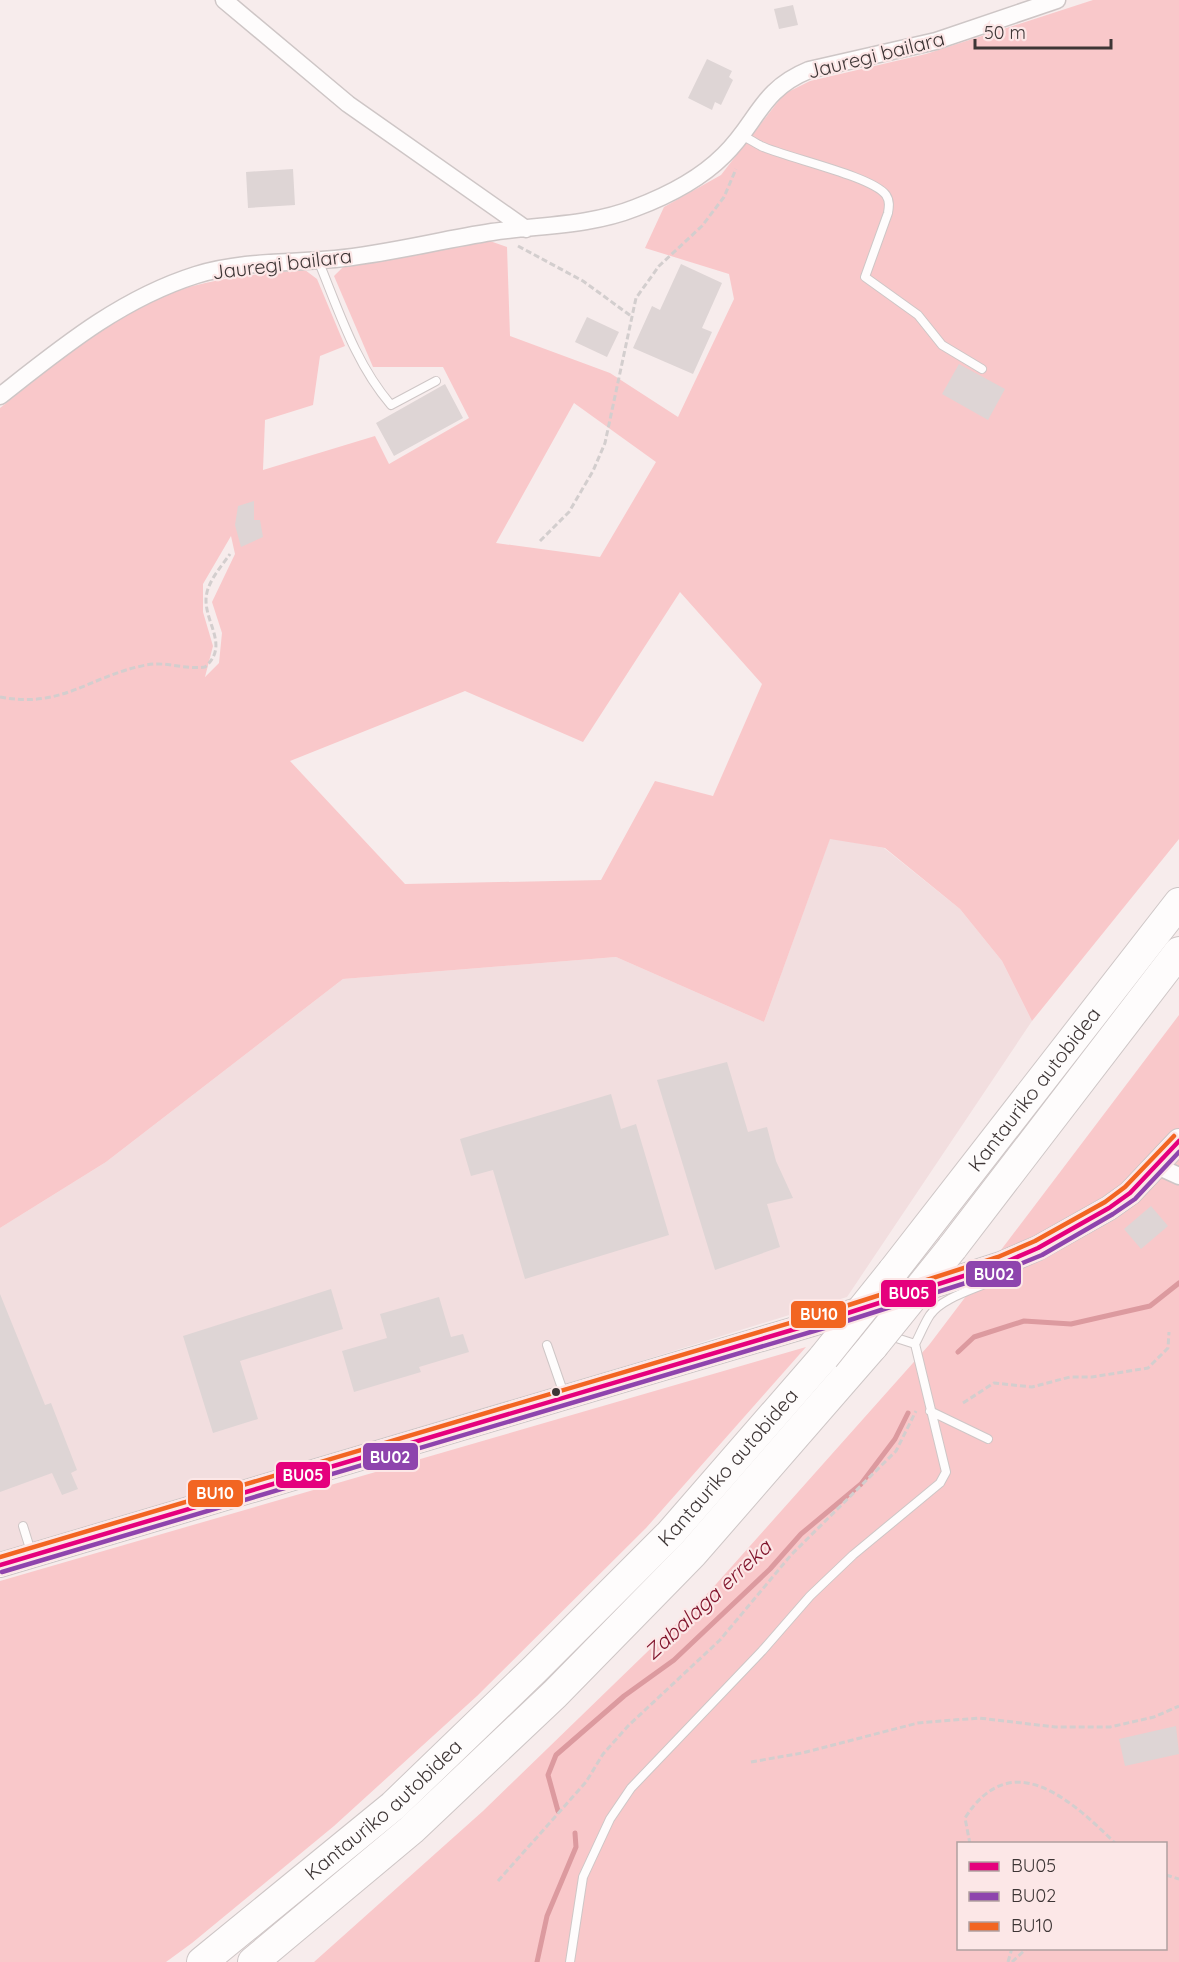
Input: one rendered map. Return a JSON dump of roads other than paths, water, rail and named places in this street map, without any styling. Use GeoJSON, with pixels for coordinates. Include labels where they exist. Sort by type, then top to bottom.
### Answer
{"type":"FeatureCollection","features":[{"type":"Feature","properties":{"kind":"highway","name":"Kantauriko autobidea"},"geometry":{"type":"LineString","coordinates":[[202,1962],[393,1806],[535,1670],[670,1534],[773,1419],[824,1357],[1179,903]]}},
{"type":"Feature","properties":{"kind":"highway","name":"Kantauriko autobidea"},"geometry":{"type":"LineString","coordinates":[[253,1962],[411,1830],[555,1694],[693,1553],[873,1346],[952,1248],[1179,952]]}},
{"type":"Feature","properties":{"kind":"main road"},"geometry":{"type":"LineString","coordinates":[[0,1565],[829,1319],[1001,1264],[1038,1248],[1109,1208],[1130,1193],[1179,1141]]}},
{"type":"Feature","properties":{"kind":"street"},"geometry":{"type":"LineString","coordinates":[[224,0],[348,104],[526,229]]}},
{"type":"Feature","properties":{"kind":"street","name":"Jauregi bailara"},"geometry":{"type":"LineString","coordinates":[[0,396],[83,331],[117,309],[195,275],[231,267],[318,260],[493,232],[599,218],[633,209],[679,189],[704,173],[725,154],[770,95],[792,77],[809,70],[936,40],[1057,0]]}},
{"type":"Feature","properties":{"kind":"street"},"geometry":{"type":"LineString","coordinates":[[1157,1166],[1179,1176]]}},
{"type":"Feature","properties":{"kind":"lane"},"geometry":{"type":"LineString","coordinates":[[741,135],[762,147],[878,188],[886,195],[890,203],[888,213],[865,277],[918,315],[942,345],[982,369]]}},
{"type":"Feature","properties":{"kind":"lane"},"geometry":{"type":"LineString","coordinates":[[318,260],[354,349],[371,382],[391,405],[436,381]]}},
{"type":"Feature","properties":{"kind":"lane"},"geometry":{"type":"LineString","coordinates":[[570,1962],[584,1877],[610,1819],[631,1788],[762,1652],[810,1596],[853,1555],[940,1483],[946,1472],[915,1344],[931,1314],[956,1297],[1010,1274],[1038,1248]]}},
{"type":"Feature","properties":{"kind":"lane"},"geometry":{"type":"LineString","coordinates":[[829,1319],[915,1344]]}},
{"type":"Feature","properties":{"kind":"lane"},"geometry":{"type":"LineString","coordinates":[[547,1345],[565,1397]]}},
{"type":"Feature","properties":{"kind":"lane"},"geometry":{"type":"LineString","coordinates":[[930,1411],[988,1439]]}},
{"type":"Feature","properties":{"kind":"lane"},"geometry":{"type":"LineString","coordinates":[[23,1526],[32,1555]]}},
{"type":"Feature","properties":{"kind":"waterway","name":"Zabalaga erreka"},"geometry":{"type":"LineString","coordinates":[[958,1352],[974,1337],[1024,1321],[1071,1324],[1150,1306],[1179,1283]]}},
{"type":"Feature","properties":{"kind":"waterway","name":"Zabalaga erreka"},"geometry":{"type":"LineString","coordinates":[[558,1811],[548,1775],[556,1755],[624,1696],[674,1660],[770,1569],[801,1534],[861,1484],[895,1439],[908,1413]]}},
{"type":"Feature","properties":{"kind":"waterway","name":"Zabalaga erreka"},"geometry":{"type":"LineString","coordinates":[[537,1962],[547,1916],[576,1847],[575,1833]]}}]}
